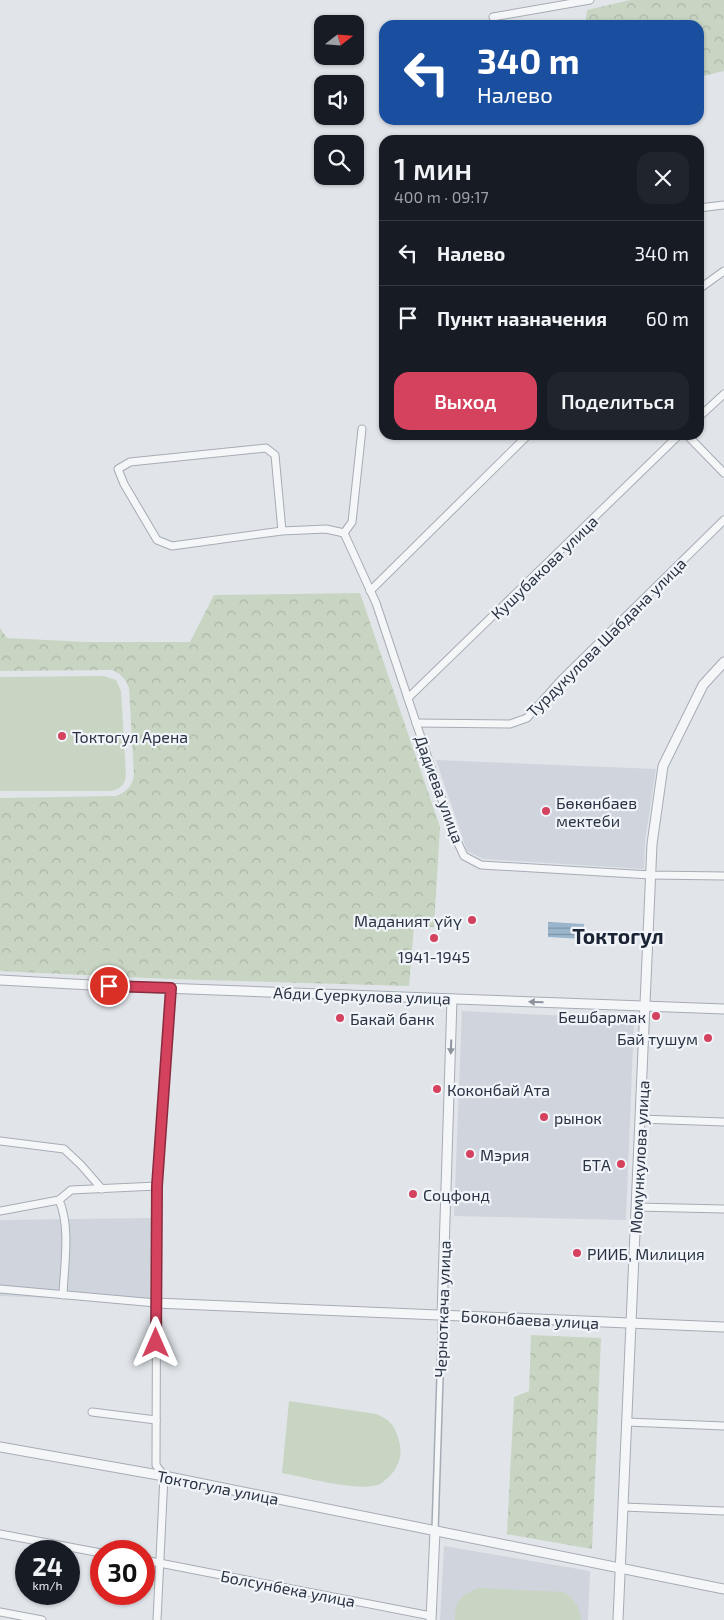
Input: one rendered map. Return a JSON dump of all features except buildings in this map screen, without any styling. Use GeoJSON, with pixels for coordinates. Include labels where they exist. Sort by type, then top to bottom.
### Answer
{"type":"FeatureCollection","features":[{"type":"Feature","properties":{"kind":"street"},"geometry":{"type":"LineString","coordinates":[[493,17],[590,0]]}},
{"type":"Feature","properties":{"kind":"street"},"geometry":{"type":"LineString","coordinates":[[704,207],[724,205]]}},
{"type":"Feature","properties":{"kind":"street"},"geometry":{"type":"LineString","coordinates":[[704,285],[724,271]]}},
{"type":"Feature","properties":{"kind":"street"},"geometry":{"type":"LineString","coordinates":[[704,412],[724,394]]}},
{"type":"Feature","properties":{"kind":"street"},"geometry":{"type":"LineString","coordinates":[[282,531],[275,455],[266,448],[130,462],[118,469],[124,484],[157,540],[172,546],[282,531],[326,529],[344,533],[352,522],[362,429]]}},
{"type":"Feature","properties":{"kind":"street"},"geometry":{"type":"LineString","coordinates":[[370,591],[523,440]]}},
{"type":"Feature","properties":{"kind":"street","name":"Кушубакова улица"},"geometry":{"type":"LineString","coordinates":[[408,698],[674,440]]}},
{"type":"Feature","properties":{"kind":"street"},"geometry":{"type":"LineString","coordinates":[[692,440],[724,473]]}},
{"type":"Feature","properties":{"kind":"street","name":"Турдукулова Шабдана улица"},"geometry":{"type":"LineString","coordinates":[[416,723],[510,724],[527,718],[561,680],[724,520]]}},
{"type":"Feature","properties":{"kind":"street","name":"Дадиева улица"},"geometry":{"type":"LineString","coordinates":[[344,533],[370,591],[452,830],[464,856],[481,865],[651,875],[724,876]]}},
{"type":"Feature","properties":{"kind":"street","name":"Момункулова улица"},"geometry":{"type":"LineString","coordinates":[[618,1620],[652,844],[663,766],[703,685],[724,662]]}},
{"type":"Feature","properties":{"kind":"street","name":"Абди Суеркулова улица"},"geometry":{"type":"LineString","coordinates":[[0,980],[724,1009]]}},
{"type":"Feature","properties":{"kind":"street"},"geometry":{"type":"LineString","coordinates":[[157,1620],[164,1476],[156,1465],[157,1186],[171,988]]}},
{"type":"Feature","properties":{"kind":"street","name":"Черноткача улица"},"geometry":{"type":"LineString","coordinates":[[431,1618],[452,998]]}},
{"type":"Feature","properties":{"kind":"street"},"geometry":{"type":"LineString","coordinates":[[640,1119],[724,1122]]}},
{"type":"Feature","properties":{"kind":"street"},"geometry":{"type":"LineString","coordinates":[[0,1141],[64,1149],[102,1189]]}},
{"type":"Feature","properties":{"kind":"street"},"geometry":{"type":"LineString","coordinates":[[0,1211],[59,1200],[71,1190],[157,1186]]}},
{"type":"Feature","properties":{"kind":"street"},"geometry":{"type":"LineString","coordinates":[[59,1200],[63,1209],[66,1233],[63,1295]]}},
{"type":"Feature","properties":{"kind":"street"},"geometry":{"type":"LineString","coordinates":[[636,1207],[724,1209]]}},
{"type":"Feature","properties":{"kind":"street"},"geometry":{"type":"LineString","coordinates":[[0,1289],[156,1302]]}},
{"type":"Feature","properties":{"kind":"street","name":"Боконбаева улица"},"geometry":{"type":"LineString","coordinates":[[156,1302],[724,1327]]}},
{"type":"Feature","properties":{"kind":"street"},"geometry":{"type":"LineString","coordinates":[[92,1412],[156,1420]]}},
{"type":"Feature","properties":{"kind":"street"},"geometry":{"type":"LineString","coordinates":[[627,1422],[724,1426]]}},
{"type":"Feature","properties":{"kind":"street","name":"Токтогула улица"},"geometry":{"type":"LineString","coordinates":[[0,1447],[164,1476],[724,1589]]}},
{"type":"Feature","properties":{"kind":"street"},"geometry":{"type":"LineString","coordinates":[[623,1506],[724,1511]]}},
{"type":"Feature","properties":{"kind":"street"},"geometry":{"type":"LineString","coordinates":[[0,1534],[90,1551]]}},
{"type":"Feature","properties":{"kind":"street","name":"Болсунбека улица"},"geometry":{"type":"LineString","coordinates":[[155,1563],[431,1618]]}},
{"type":"Feature","properties":{"kind":"street"},"geometry":{"type":"LineString","coordinates":[[0,1612],[42,1620]]}},
{"type":"Feature","properties":{"kind":"shaded area"},"geometry":{"type":"Polygon","coordinates":[[[436,760],[656,769],[645,841],[644,869],[483,859],[467,851],[436,760]]]}},
{"type":"Feature","properties":{"kind":"shaded area","name":"рынок"},"geometry":{"type":"Polygon","coordinates":[[[462,1011],[634,1019],[626,1220],[454,1216],[462,1011]]]}},
{"type":"Feature","properties":{"kind":"shaded area"},"geometry":{"type":"Polygon","coordinates":[[[151,1218],[150,1302],[0,1296],[0,1220],[151,1218]]]}},
{"type":"Feature","properties":{"kind":"shaded area"},"geometry":{"type":"Polygon","coordinates":[[[444,1546],[590,1571],[588,1620],[440,1620],[444,1546]]]}},
{"type":"Feature","properties":{"kind":"green space"},"geometry":{"type":"Polygon","coordinates":[[[630,0],[724,0],[724,71],[704,76],[704,20],[586,20],[587,10],[630,0]]]}},
{"type":"Feature","properties":{"kind":"green space"},"geometry":{"type":"Polygon","coordinates":[[[360,593],[440,827],[434,927],[414,926],[409,986],[168,979],[0,971],[0,798],[116,796],[128,788],[134,774],[129,688],[122,677],[112,670],[0,671],[0,628],[7,638],[87,642],[190,642],[214,595],[360,593]]]}},
{"type":"Feature","properties":{"kind":"green space","name":"Токтогул Арена"},"geometry":{"type":"Polygon","coordinates":[[[104,676],[116,680],[121,691],[126,775],[125,781],[121,786],[111,791],[0,791],[0,677],[104,676]]]}},
{"type":"Feature","properties":{"kind":"green space"},"geometry":{"type":"Polygon","coordinates":[[[88,950],[119,951],[118,968],[88,968],[88,950]]]}},
{"type":"Feature","properties":{"kind":"green space"},"geometry":{"type":"Polygon","coordinates":[[[531,1335],[601,1338],[592,1549],[507,1534],[514,1397],[529,1391],[531,1335]]]}},
{"type":"Feature","properties":{"kind":"green space"},"geometry":{"type":"Polygon","coordinates":[[[289,1401],[376,1414],[386,1419],[393,1426],[400,1445],[400,1459],[394,1471],[380,1484],[360,1487],[282,1473],[289,1401]]]}},
{"type":"Feature","properties":{"kind":"green space"},"geometry":{"type":"Polygon","coordinates":[[[478,1588],[564,1592],[576,1604],[581,1620],[455,1620],[456,1608],[460,1600],[463,1596],[478,1588]]]}},
{"type":"Feature","properties":{"kind":"water"},"geometry":{"type":"Polygon","coordinates":[[[548,922],[584,924],[583,939],[548,937],[548,922]]]}},
{"type":"Feature","properties":{"kind":"place","name":"Токтогул Арена"},"geometry":{"type":"Point","coordinates":[62,736]}},
{"type":"Feature","properties":{"kind":"place","name":"Бөкөнбаев мектеби"},"geometry":{"type":"Point","coordinates":[546,811]}},
{"type":"Feature","properties":{"kind":"place","name":"Маданият үйү"},"geometry":{"type":"Point","coordinates":[472,920]}},
{"type":"Feature","properties":{"kind":"place","name":"1941-1945"},"geometry":{"type":"Point","coordinates":[434,938]}},
{"type":"Feature","properties":{"kind":"place","name":"Бешбармак"},"geometry":{"type":"Point","coordinates":[656,1016]}},
{"type":"Feature","properties":{"kind":"place","name":"Бакай банк"},"geometry":{"type":"Point","coordinates":[340,1018]}},
{"type":"Feature","properties":{"kind":"place","name":"Бай тушум"},"geometry":{"type":"Point","coordinates":[708,1038]}},
{"type":"Feature","properties":{"kind":"place","name":"Коконбай Ата"},"geometry":{"type":"Point","coordinates":[437,1089]}},
{"type":"Feature","properties":{"kind":"place","name":"рынок"},"geometry":{"type":"Point","coordinates":[544,1117]}},
{"type":"Feature","properties":{"kind":"place","name":"Мэрия"},"geometry":{"type":"Point","coordinates":[470,1154]}},
{"type":"Feature","properties":{"kind":"place","name":"БТА"},"geometry":{"type":"Point","coordinates":[621,1164]}},
{"type":"Feature","properties":{"kind":"place","name":"Соцфонд"},"geometry":{"type":"Point","coordinates":[413,1194]}},
{"type":"Feature","properties":{"kind":"place","name":"РИИБ, Милиция"},"geometry":{"type":"Point","coordinates":[577,1253]}},
{"type":"Feature","properties":{"kind":"district","name":"Токтогул"},"geometry":{"type":"Point","coordinates":[618,935]}},
{"type":"Feature","properties":{"kind":"route"},"geometry":{"type":"LineString","coordinates":[[109,986],[171,988],[157,1186],[156,1343]]}}]}
